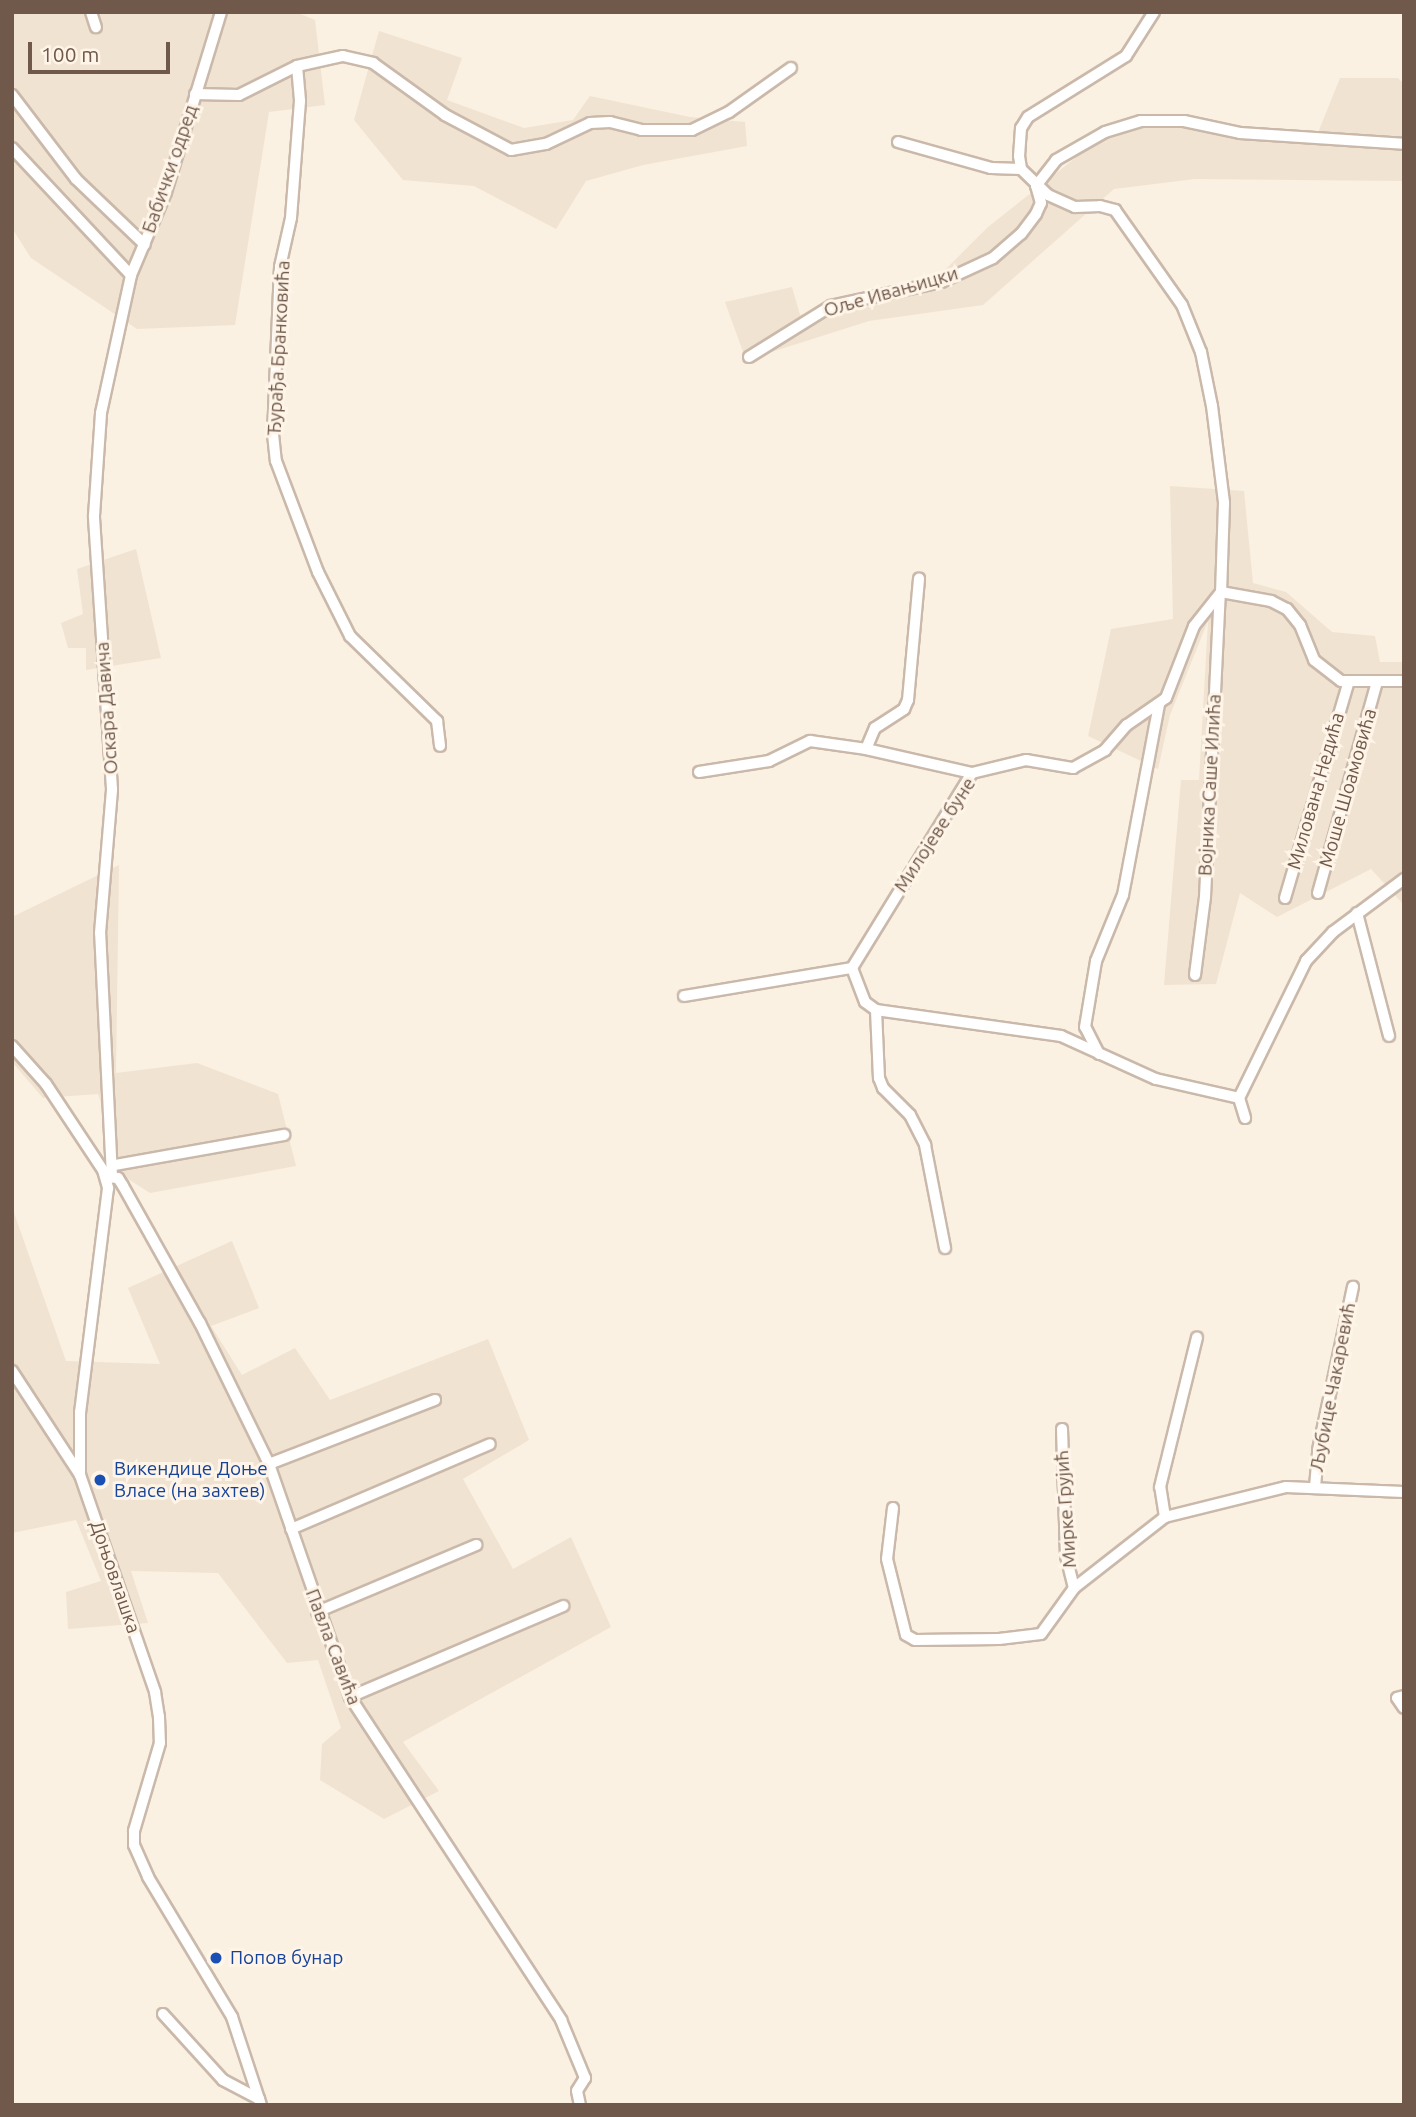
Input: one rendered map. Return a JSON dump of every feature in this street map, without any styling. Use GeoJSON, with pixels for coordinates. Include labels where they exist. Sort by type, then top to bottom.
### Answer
{"type":"FeatureCollection","features":[{"type":"Feature","properties":{"kind":"street"},"geometry":{"type":"LineString","coordinates":[[91,12],[96,27]]}},
{"type":"Feature","properties":{"kind":"street","name":"Бабички одред"},"geometry":{"type":"LineString","coordinates":[[145,245],[221,12]]}},
{"type":"Feature","properties":{"kind":"street"},"geometry":{"type":"LineString","coordinates":[[898,142],[991,168],[1021,170],[1019,140],[1028,117],[1126,56],[1154,12]]}},
{"type":"Feature","properties":{"kind":"street"},"geometry":{"type":"LineString","coordinates":[[195,94],[239,95],[297,66],[343,56],[373,63],[445,115],[511,150],[546,144],[590,123],[641,130],[692,130],[729,112],[791,68]]}},
{"type":"Feature","properties":{"kind":"street","name":"Ђурађа Бранковића"},"geometry":{"type":"LineString","coordinates":[[297,66],[300,101],[291,218],[279,280],[273,434],[276,461],[318,572],[350,636],[437,720],[440,747]]}},
{"type":"Feature","properties":{"kind":"street"},"geometry":{"type":"LineString","coordinates":[[12,95],[75,179],[145,245]]}},
{"type":"Feature","properties":{"kind":"street"},"geometry":{"type":"LineString","coordinates":[[1036,186],[1056,160],[1105,132],[1141,121],[1184,121],[1240,133],[1404,144]]}},
{"type":"Feature","properties":{"kind":"street"},"geometry":{"type":"LineString","coordinates":[[12,148],[131,275]]}},
{"type":"Feature","properties":{"kind":"street","name":"Војника Саше Илића"},"geometry":{"type":"LineString","coordinates":[[1021,170],[1036,186],[1067,205],[1115,210],[1182,305],[1200,352],[1212,406],[1224,503],[1205,897],[1195,975]]}},
{"type":"Feature","properties":{"kind":"street","name":"Оље Ивањицки"},"geometry":{"type":"LineString","coordinates":[[749,357],[831,306],[941,282],[993,258],[1036,214],[1041,203],[1036,186]]}},
{"type":"Feature","properties":{"kind":"street","name":"Оскара Давича"},"geometry":{"type":"LineString","coordinates":[[111,1173],[100,933],[112,789],[94,516],[101,413],[131,275],[145,245]]}},
{"type":"Feature","properties":{"kind":"street"},"geometry":{"type":"LineString","coordinates":[[866,749],[875,728],[904,709],[908,700],[919,578]]}},
{"type":"Feature","properties":{"kind":"street"},"geometry":{"type":"LineString","coordinates":[[1099,1055],[1085,1027],[1094,974],[1123,895],[1159,705],[1194,626],[1218,595],[1271,601],[1287,609],[1300,625],[1314,660],[1348,684],[1404,681]]}},
{"type":"Feature","properties":{"kind":"street","name":"Моше Шоамовића"},"geometry":{"type":"LineString","coordinates":[[1318,893],[1377,682]]}},
{"type":"Feature","properties":{"kind":"street","name":"Милована Недића"},"geometry":{"type":"LineString","coordinates":[[1285,898],[1348,684]]}},
{"type":"Feature","properties":{"kind":"street","name":"Милојеве буне"},"geometry":{"type":"LineString","coordinates":[[852,968],[972,774],[1026,760],[1073,768],[1105,750],[1127,725],[1159,705]]}},
{"type":"Feature","properties":{"kind":"street"},"geometry":{"type":"LineString","coordinates":[[699,772],[769,761],[810,741],[866,749],[972,774]]}},
{"type":"Feature","properties":{"kind":"street"},"geometry":{"type":"LineString","coordinates":[[1245,1118],[1239,1098],[1306,961],[1357,913],[1404,879]]}},
{"type":"Feature","properties":{"kind":"street"},"geometry":{"type":"LineString","coordinates":[[1357,913],[1389,1036]]}},
{"type":"Feature","properties":{"kind":"street"},"geometry":{"type":"LineString","coordinates":[[684,996],[852,968],[865,1002],[876,1010],[1061,1036],[1156,1079],[1239,1098]]}},
{"type":"Feature","properties":{"kind":"street"},"geometry":{"type":"LineString","coordinates":[[876,1010],[880,1078],[883,1088],[910,1115],[925,1145],[945,1248]]}},
{"type":"Feature","properties":{"kind":"street"},"geometry":{"type":"LineString","coordinates":[[12,1046],[46,1084],[111,1173],[284,1135]]}},
{"type":"Feature","properties":{"kind":"street","name":"Павла Савића"},"geometry":{"type":"LineString","coordinates":[[111,1173],[123,1186],[200,1324],[269,1464],[317,1612],[350,1697],[561,2020],[585,2078],[577,2091],[580,2105]]}},
{"type":"Feature","properties":{"kind":"street","name":"Доњовлашка"},"geometry":{"type":"LineString","coordinates":[[111,1173],[80,1412],[80,1475],[155,1692],[160,1743],[134,1831],[137,1857],[232,2017],[260,2102]]}},
{"type":"Feature","properties":{"kind":"street","name":"Љубице Чакаревић"},"geometry":{"type":"LineString","coordinates":[[1315,1487],[1318,1450],[1353,1287]]}},
{"type":"Feature","properties":{"kind":"street"},"geometry":{"type":"LineString","coordinates":[[1165,1517],[1160,1487],[1196,1337]]}},
{"type":"Feature","properties":{"kind":"street"},"geometry":{"type":"LineString","coordinates":[[12,1371],[80,1475]]}},
{"type":"Feature","properties":{"kind":"street"},"geometry":{"type":"LineString","coordinates":[[269,1464],[435,1400]]}},
{"type":"Feature","properties":{"kind":"street","name":"Мирке Грујић"},"geometry":{"type":"LineString","coordinates":[[1062,1429],[1066,1556],[1074,1588]]}},
{"type":"Feature","properties":{"kind":"street"},"geometry":{"type":"LineString","coordinates":[[291,1529],[490,1444]]}},
{"type":"Feature","properties":{"kind":"street"},"geometry":{"type":"LineString","coordinates":[[893,1508],[887,1559],[902,1626],[915,1640],[999,1639],[1041,1634],[1074,1588],[1165,1517],[1286,1487],[1404,1492]]}},
{"type":"Feature","properties":{"kind":"street"},"geometry":{"type":"LineString","coordinates":[[317,1612],[477,1545]]}},
{"type":"Feature","properties":{"kind":"street"},"geometry":{"type":"LineString","coordinates":[[350,1697],[563,1606]]}},
{"type":"Feature","properties":{"kind":"street"},"geometry":{"type":"LineString","coordinates":[[1404,1696],[1397,1699],[1404,1708]]}},
{"type":"Feature","properties":{"kind":"street"},"geometry":{"type":"LineString","coordinates":[[163,2014],[223,2080],[260,2102]]}},
{"type":"Feature","properties":{"kind":"shaded area"},"geometry":{"type":"Polygon","coordinates":[[[12,12],[296,12],[315,20],[325,105],[269,112],[235,325],[137,329],[31,258],[12,228],[12,12]]]}},
{"type":"Feature","properties":{"kind":"shaded area"},"geometry":{"type":"Polygon","coordinates":[[[379,31],[462,58],[447,100],[524,128],[573,120],[590,96],[690,117],[745,122],[747,146],[643,165],[586,181],[556,229],[474,186],[403,180],[354,120],[379,31]]]}},
{"type":"Feature","properties":{"kind":"shaded area"},"geometry":{"type":"Polygon","coordinates":[[[1340,78],[1398,78],[1404,84],[1404,181],[1195,179],[1114,189],[983,305],[869,321],[746,360],[725,302],[792,287],[800,315],[920,284],[938,277],[988,227],[1112,129],[1184,124],[1317,135],[1340,78]]]}},
{"type":"Feature","properties":{"kind":"shaded area"},"geometry":{"type":"Polygon","coordinates":[[[1170,486],[1244,491],[1253,583],[1286,592],[1332,632],[1375,636],[1380,662],[1404,662],[1404,905],[1371,869],[1277,917],[1240,893],[1216,984],[1164,985],[1181,780],[1199,780],[1208,621],[1170,715],[1158,769],[1088,736],[1111,629],[1173,619],[1170,486]]]}},
{"type":"Feature","properties":{"kind":"shaded area"},"geometry":{"type":"Polygon","coordinates":[[[136,549],[161,658],[86,670],[86,648],[68,648],[61,623],[83,614],[77,569],[136,549]]]}},
{"type":"Feature","properties":{"kind":"shaded area"},"geometry":{"type":"Polygon","coordinates":[[[119,865],[116,1073],[197,1063],[278,1094],[296,1166],[150,1193],[125,1177],[98,1094],[43,1098],[12,1062],[12,917],[119,865]]]}},
{"type":"Feature","properties":{"kind":"shaded area"},"geometry":{"type":"Polygon","coordinates":[[[12,1207],[66,1361],[160,1364],[128,1288],[232,1241],[259,1308],[211,1326],[242,1375],[295,1348],[330,1400],[488,1339],[529,1440],[463,1479],[513,1569],[571,1537],[611,1627],[403,1742],[439,1791],[384,1819],[320,1780],[322,1744],[341,1728],[318,1660],[287,1663],[218,1573],[131,1571],[148,1623],[68,1629],[66,1592],[101,1581],[76,1520],[12,1533],[12,1207]]]}},
{"type":"Feature","properties":{"kind":"place","name":"Викендице Доње Власе (на захтев)"},"geometry":{"type":"Point","coordinates":[100,1480]}},
{"type":"Feature","properties":{"kind":"place","name":"Попов бунар"},"geometry":{"type":"Point","coordinates":[216,1958]}}]}
